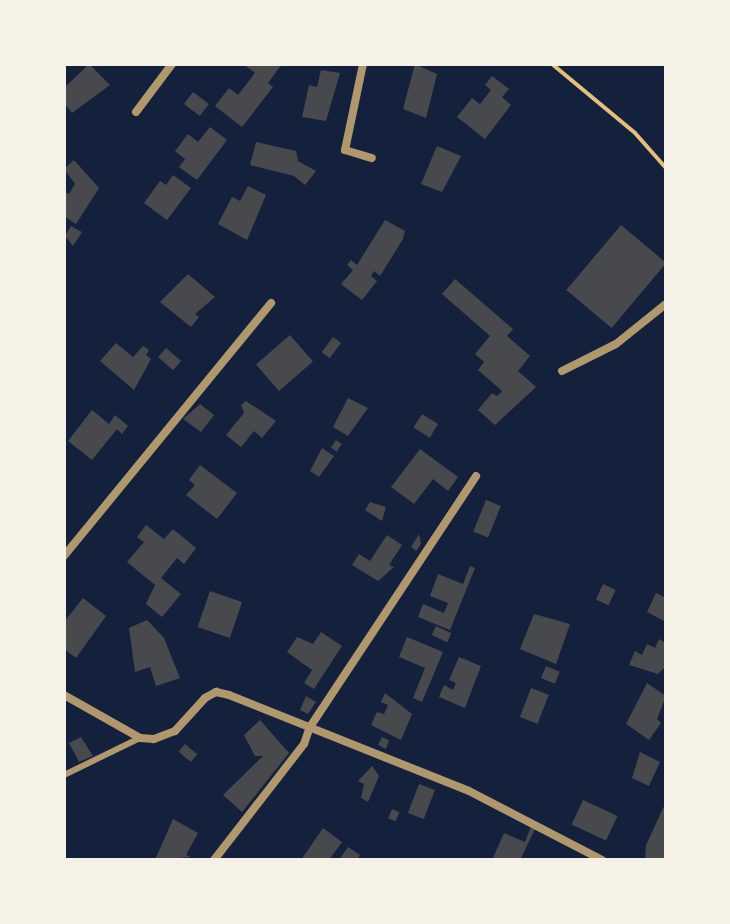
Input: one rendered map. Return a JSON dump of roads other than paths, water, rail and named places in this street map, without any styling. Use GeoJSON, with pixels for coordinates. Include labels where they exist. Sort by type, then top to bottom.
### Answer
{"type":"FeatureCollection","features":[{"type":"Feature","properties":{"kind":"street"},"geometry":{"type":"LineString","coordinates":[[136,112],[172,64]]}},
{"type":"Feature","properties":{"kind":"street"},"geometry":{"type":"LineString","coordinates":[[363,64],[345,150],[372,158]]}},
{"type":"Feature","properties":{"kind":"street"},"geometry":{"type":"LineString","coordinates":[[64,556],[271,303]]}},
{"type":"Feature","properties":{"kind":"street"},"geometry":{"type":"LineString","coordinates":[[562,371],[616,344],[666,304]]}},
{"type":"Feature","properties":{"kind":"street"},"geometry":{"type":"LineString","coordinates":[[214,860],[304,744],[310,727],[476,476]]}},
{"type":"Feature","properties":{"kind":"street"},"geometry":{"type":"LineString","coordinates":[[64,695],[140,738],[168,736],[216,692],[310,727],[397,766],[469,791],[602,860]]}},
{"type":"Feature","properties":{"kind":"lane"},"geometry":{"type":"LineString","coordinates":[[64,775],[140,738]]}}]}
